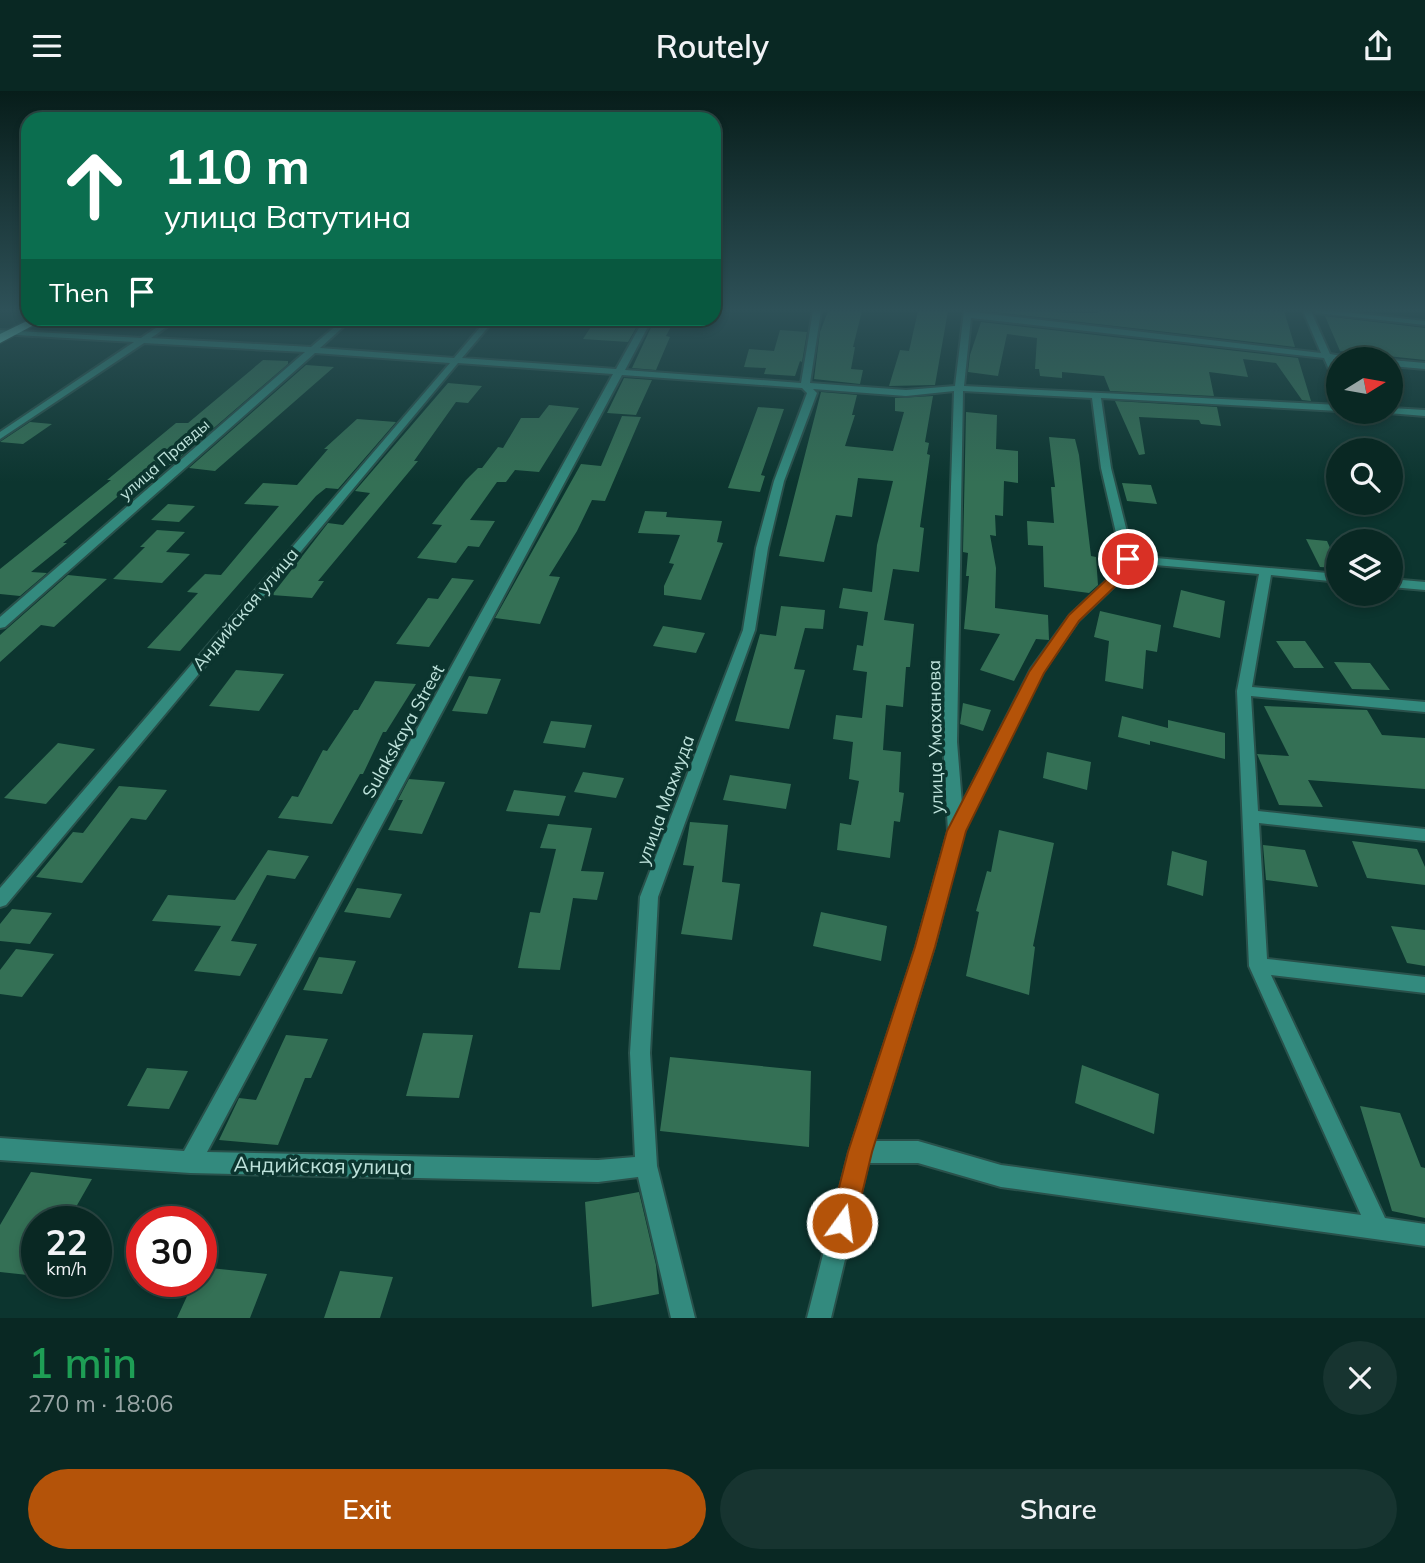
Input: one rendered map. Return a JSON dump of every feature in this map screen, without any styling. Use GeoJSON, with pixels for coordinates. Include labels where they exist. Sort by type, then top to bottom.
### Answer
{"type":"FeatureCollection","features":[{"type":"Feature","properties":{"kind":"street"},"geometry":{"type":"LineString","coordinates":[[0,436],[99,368]]}},
{"type":"Feature","properties":{"kind":"street","name":"улица Правды"},"geometry":{"type":"LineString","coordinates":[[0,624],[291,368]]}},
{"type":"Feature","properties":{"kind":"street","name":"Андийская улица"},"geometry":{"type":"LineString","coordinates":[[0,900],[449,368]]}},
{"type":"Feature","properties":{"kind":"street"},"geometry":{"type":"LineString","coordinates":[[569,368],[906,393],[959,388],[1326,407]]}},
{"type":"Feature","properties":{"kind":"street","name":"Sulakskaya Street"},"geometry":{"type":"LineString","coordinates":[[190,1163],[622,368]]}},
{"type":"Feature","properties":{"kind":"street","name":"улица Махмуда"},"geometry":{"type":"LineString","coordinates":[[684,1318],[646,1166],[640,1053],[649,897],[749,630],[762,548],[779,481],[812,393],[805,386],[808,368]]}},
{"type":"Feature","properties":{"kind":"street","name":"улица Умаханова"},"geometry":{"type":"LineString","coordinates":[[819,1318],[860,1152],[925,947],[957,831],[950,742],[961,368]]}},
{"type":"Feature","properties":{"kind":"street"},"geometry":{"type":"LineString","coordinates":[[957,831],[1036,672],[1074,618],[1124,571],[1128,559],[1106,468],[1096,397]]}},
{"type":"Feature","properties":{"kind":"street"},"geometry":{"type":"LineString","coordinates":[[1404,412],[1425,413]]}},
{"type":"Feature","properties":{"kind":"street"},"geometry":{"type":"LineString","coordinates":[[1128,559],[1326,577]]}},
{"type":"Feature","properties":{"kind":"street"},"geometry":{"type":"LineString","coordinates":[[1266,571],[1244,691],[1258,966],[1378,1228]]}},
{"type":"Feature","properties":{"kind":"street"},"geometry":{"type":"LineString","coordinates":[[1403,584],[1425,586]]}},
{"type":"Feature","properties":{"kind":"street"},"geometry":{"type":"LineString","coordinates":[[1244,691],[1425,707]]}},
{"type":"Feature","properties":{"kind":"street"},"geometry":{"type":"LineString","coordinates":[[1252,816],[1425,835]]}},
{"type":"Feature","properties":{"kind":"street"},"geometry":{"type":"LineString","coordinates":[[1258,966],[1425,985]]}},
{"type":"Feature","properties":{"kind":"street","name":"Андийская улица"},"geometry":{"type":"LineString","coordinates":[[0,1149],[190,1163],[598,1171],[646,1166]]}},
{"type":"Feature","properties":{"kind":"street"},"geometry":{"type":"LineString","coordinates":[[860,1152],[918,1152],[1001,1176],[1425,1235]]}},
{"type":"Feature","properties":{"kind":"building"},"geometry":{"type":"Polygon","coordinates":[[[253,368],[283,368],[171,465],[161,463],[63,543],[67,543],[31,572],[47,573],[20,596],[0,594],[0,569],[111,480],[107,480],[176,423],[188,423],[253,368]]]}},
{"type":"Feature","properties":{"kind":"building"},"geometry":{"type":"Polygon","coordinates":[[[302,368],[333,368],[215,471],[189,468],[302,368]]]}},
{"type":"Feature","properties":{"kind":"building"},"geometry":{"type":"Polygon","coordinates":[[[766,368],[798,368],[795,376],[764,374],[766,368]]]}},
{"type":"Feature","properties":{"kind":"building"},"geometry":{"type":"Polygon","coordinates":[[[815,368],[863,370],[860,384],[814,379],[815,368]]]}},
{"type":"Feature","properties":{"kind":"building"},"geometry":{"type":"Polygon","coordinates":[[[894,368],[938,368],[935,385],[889,386],[894,368]]]}},
{"type":"Feature","properties":{"kind":"building"},"geometry":{"type":"Polygon","coordinates":[[[968,368],[1000,368],[998,376],[968,372],[968,368]]]}},
{"type":"Feature","properties":{"kind":"building"},"geometry":{"type":"Polygon","coordinates":[[[1246,368],[1248,377],[1209,372],[1214,396],[1110,391],[1104,376],[1062,372],[1062,378],[1040,376],[1039,369],[1035,369],[1246,368]]]}},
{"type":"Feature","properties":{"kind":"building"},"geometry":{"type":"Polygon","coordinates":[[[1280,368],[1301,368],[1311,401],[1302,400],[1280,368]]]}},
{"type":"Feature","properties":{"kind":"building"},"geometry":{"type":"Polygon","coordinates":[[[624,378],[652,380],[636,415],[607,413],[624,378]]]}},
{"type":"Feature","properties":{"kind":"building"},"geometry":{"type":"Polygon","coordinates":[[[448,383],[482,386],[468,403],[456,402],[414,461],[418,461],[318,581],[324,581],[312,598],[272,595],[328,523],[343,525],[370,493],[355,491],[448,383]]]}},
{"type":"Feature","properties":{"kind":"building"},"geometry":{"type":"Polygon","coordinates":[[[821,392],[857,395],[852,415],[855,415],[845,446],[893,451],[904,412],[895,411],[895,398],[933,396],[925,442],[929,443],[927,454],[930,455],[920,527],[924,528],[919,572],[893,569],[884,620],[914,624],[910,667],[906,667],[903,707],[886,705],[883,750],[901,752],[899,792],[904,793],[900,822],[894,821],[890,858],[837,850],[840,823],[851,825],[859,781],[849,779],[853,742],[833,739],[836,715],[862,718],[867,672],[853,670],[857,645],[863,646],[868,612],[839,608],[843,588],[872,592],[877,545],[893,481],[858,478],[852,517],[836,515],[824,562],[779,556],[821,392]]]}},
{"type":"Feature","properties":{"kind":"building"},"geometry":{"type":"Polygon","coordinates":[[[1115,401],[1217,407],[1221,426],[1201,424],[1199,420],[1139,417],[1145,454],[1139,455],[1115,401]]]}},
{"type":"Feature","properties":{"kind":"building"},"geometry":{"type":"Polygon","coordinates":[[[549,405],[579,408],[539,472],[515,470],[506,482],[497,482],[470,520],[495,521],[479,547],[468,546],[456,563],[417,558],[442,525],[432,524],[466,480],[478,468],[482,468],[498,447],[503,448],[521,418],[539,418],[549,405]]]}},
{"type":"Feature","properties":{"kind":"building"},"geometry":{"type":"Polygon","coordinates":[[[758,407],[784,409],[761,475],[765,476],[760,492],[728,488],[758,407]]]}},
{"type":"Feature","properties":{"kind":"building"},"geometry":{"type":"Polygon","coordinates":[[[966,412],[997,415],[996,449],[1018,451],[1018,483],[1004,481],[1003,516],[995,515],[996,536],[990,535],[996,568],[995,608],[1048,615],[1049,640],[1036,639],[1014,681],[980,670],[1000,634],[964,629],[969,576],[966,576],[968,553],[963,552],[966,412]]]}},
{"type":"Feature","properties":{"kind":"building"},"geometry":{"type":"Polygon","coordinates":[[[622,416],[641,417],[605,501],[592,500],[577,531],[549,576],[560,577],[540,624],[495,618],[581,464],[601,466],[622,416]]]}},
{"type":"Feature","properties":{"kind":"building"},"geometry":{"type":"Polygon","coordinates":[[[357,419],[396,422],[338,489],[326,488],[316,496],[180,651],[147,648],[198,593],[187,592],[205,574],[221,575],[279,506],[244,504],[263,483],[297,485],[328,449],[324,449],[357,419]]]}},
{"type":"Feature","properties":{"kind":"building"},"geometry":{"type":"Polygon","coordinates":[[[30,422],[52,424],[23,444],[0,442],[30,422]]]}},
{"type":"Feature","properties":{"kind":"building"},"geometry":{"type":"Polygon","coordinates":[[[1049,437],[1075,439],[1091,556],[1096,557],[1098,585],[1089,593],[1044,587],[1043,546],[1028,545],[1027,521],[1054,523],[1051,487],[1055,487],[1049,437]]]}},
{"type":"Feature","properties":{"kind":"building"},"geometry":{"type":"Polygon","coordinates":[[[1122,483],[1151,485],[1157,504],[1127,501],[1122,483]]]}},
{"type":"Feature","properties":{"kind":"building"},"geometry":{"type":"Polygon","coordinates":[[[168,504],[195,506],[179,522],[151,520],[168,504]]]}},
{"type":"Feature","properties":{"kind":"building"},"geometry":{"type":"Polygon","coordinates":[[[645,511],[667,512],[666,517],[722,521],[717,542],[723,543],[701,600],[664,595],[664,586],[674,564],[669,563],[680,535],[638,533],[645,511]]]}},
{"type":"Feature","properties":{"kind":"building"},"geometry":{"type":"Polygon","coordinates":[[[157,530],[185,532],[166,552],[190,554],[162,583],[113,579],[145,547],[140,547],[157,530]]]}},
{"type":"Feature","properties":{"kind":"building"},"geometry":{"type":"Polygon","coordinates":[[[1306,539],[1326,541],[1326,567],[1320,567],[1306,539]]]}},
{"type":"Feature","properties":{"kind":"building"},"geometry":{"type":"Polygon","coordinates":[[[68,575],[107,579],[54,627],[41,625],[0,662],[0,635],[68,575]]]}},
{"type":"Feature","properties":{"kind":"building"},"geometry":{"type":"Polygon","coordinates":[[[452,578],[474,580],[429,647],[396,644],[428,598],[438,599],[452,578]]]}},
{"type":"Feature","properties":{"kind":"building"},"geometry":{"type":"Polygon","coordinates":[[[1181,590],[1225,601],[1220,638],[1173,627],[1181,590]]]}},
{"type":"Feature","properties":{"kind":"building"},"geometry":{"type":"Polygon","coordinates":[[[781,606],[825,610],[823,629],[805,628],[794,669],[805,670],[789,729],[735,721],[760,634],[776,636],[781,606]]]}},
{"type":"Feature","properties":{"kind":"building"},"geometry":{"type":"Polygon","coordinates":[[[1100,611],[1161,625],[1157,652],[1146,650],[1143,689],[1105,681],[1109,641],[1094,637],[1100,611]]]}},
{"type":"Feature","properties":{"kind":"building"},"geometry":{"type":"Polygon","coordinates":[[[663,626],[705,633],[696,653],[653,646],[663,626]]]}},
{"type":"Feature","properties":{"kind":"building"},"geometry":{"type":"Polygon","coordinates":[[[1276,641],[1305,641],[1324,668],[1294,668],[1276,641]]]}},
{"type":"Feature","properties":{"kind":"building"},"geometry":{"type":"Polygon","coordinates":[[[1334,662],[1370,663],[1390,690],[1352,689],[1334,662]]]}},
{"type":"Feature","properties":{"kind":"building"},"geometry":{"type":"Polygon","coordinates":[[[236,670],[284,674],[259,711],[209,706],[236,670]]]}},
{"type":"Feature","properties":{"kind":"building"},"geometry":{"type":"Polygon","coordinates":[[[469,676],[501,679],[487,714],[452,711],[469,676]]]}},
{"type":"Feature","properties":{"kind":"building"},"geometry":{"type":"Polygon","coordinates":[[[375,681],[416,684],[386,732],[383,732],[363,774],[360,774],[332,824],[278,818],[292,796],[298,797],[323,750],[327,751],[354,710],[358,710],[375,681]]]}},
{"type":"Feature","properties":{"kind":"building"},"geometry":{"type":"Polygon","coordinates":[[[963,703],[991,710],[983,731],[960,724],[963,703]]]}},
{"type":"Feature","properties":{"kind":"building"},"geometry":{"type":"Polygon","coordinates":[[[1264,706],[1367,710],[1382,735],[1425,738],[1425,789],[1308,780],[1323,807],[1279,805],[1257,754],[1289,756],[1264,706]]]}},
{"type":"Feature","properties":{"kind":"building"},"geometry":{"type":"Polygon","coordinates":[[[1122,716],[1168,728],[1168,720],[1225,733],[1225,759],[1150,741],[1150,745],[1118,737],[1122,716]]]}},
{"type":"Feature","properties":{"kind":"building"},"geometry":{"type":"Polygon","coordinates":[[[551,721],[592,725],[585,748],[543,743],[551,721]]]}},
{"type":"Feature","properties":{"kind":"building"},"geometry":{"type":"Polygon","coordinates":[[[58,743],[95,749],[46,804],[4,798],[58,743]]]}},
{"type":"Feature","properties":{"kind":"building"},"geometry":{"type":"Polygon","coordinates":[[[1047,752],[1091,762],[1087,790],[1043,778],[1047,752]]]}},
{"type":"Feature","properties":{"kind":"building"},"geometry":{"type":"Polygon","coordinates":[[[583,772],[624,778],[616,798],[574,792],[583,772]]]}},
{"type":"Feature","properties":{"kind":"building"},"geometry":{"type":"Polygon","coordinates":[[[730,775],[791,784],[786,809],[723,800],[730,775]]]}},
{"type":"Feature","properties":{"kind":"building"},"geometry":{"type":"Polygon","coordinates":[[[409,779],[445,782],[422,834],[388,830],[403,800],[398,800],[409,779]]]}},
{"type":"Feature","properties":{"kind":"building"},"geometry":{"type":"Polygon","coordinates":[[[119,786],[167,790],[146,820],[131,818],[82,883],[36,877],[73,832],[83,833],[119,786]]]}},
{"type":"Feature","properties":{"kind":"building"},"geometry":{"type":"Polygon","coordinates":[[[514,790],[566,796],[559,816],[506,811],[514,790]]]}},
{"type":"Feature","properties":{"kind":"building"},"geometry":{"type":"Polygon","coordinates":[[[690,822],[728,825],[722,882],[740,884],[732,940],[681,934],[694,866],[683,865],[690,822]]]}},
{"type":"Feature","properties":{"kind":"building"},"geometry":{"type":"Polygon","coordinates":[[[548,824],[592,828],[581,871],[604,872],[597,900],[573,898],[560,970],[518,968],[530,912],[540,913],[556,849],[540,848],[548,824]]]}},
{"type":"Feature","properties":{"kind":"building"},"geometry":{"type":"Polygon","coordinates":[[[999,830],[1054,843],[1033,946],[1029,995],[966,976],[979,912],[976,911],[987,871],[991,872],[999,830]]]}},
{"type":"Feature","properties":{"kind":"building"},"geometry":{"type":"Polygon","coordinates":[[[1352,841],[1417,849],[1425,867],[1425,885],[1367,878],[1352,841]]]}},
{"type":"Feature","properties":{"kind":"building"},"geometry":{"type":"Polygon","coordinates":[[[1263,845],[1305,850],[1318,887],[1266,880],[1263,845]]]}},
{"type":"Feature","properties":{"kind":"building"},"geometry":{"type":"Polygon","coordinates":[[[268,850],[309,856],[295,879],[267,875],[231,941],[257,944],[240,976],[194,971],[221,926],[152,921],[168,895],[235,900],[268,850]]]}},
{"type":"Feature","properties":{"kind":"building"},"geometry":{"type":"Polygon","coordinates":[[[1172,851],[1207,861],[1203,896],[1167,885],[1172,851]]]}},
{"type":"Feature","properties":{"kind":"building"},"geometry":{"type":"Polygon","coordinates":[[[357,888],[402,894],[390,918],[344,912],[357,888]]]}},
{"type":"Feature","properties":{"kind":"building"},"geometry":{"type":"Polygon","coordinates":[[[12,909],[52,913],[30,944],[0,941],[0,924],[12,909]]]}},
{"type":"Feature","properties":{"kind":"building"},"geometry":{"type":"Polygon","coordinates":[[[821,912],[887,926],[881,961],[813,946],[821,912]]]}},
{"type":"Feature","properties":{"kind":"building"},"geometry":{"type":"Polygon","coordinates":[[[1391,926],[1425,930],[1425,966],[1407,963],[1391,926]]]}},
{"type":"Feature","properties":{"kind":"building"},"geometry":{"type":"Polygon","coordinates":[[[16,949],[54,954],[22,997],[0,994],[0,970],[16,949]]]}},
{"type":"Feature","properties":{"kind":"building"},"geometry":{"type":"Polygon","coordinates":[[[319,957],[356,961],[342,994],[303,990],[319,957]]]}},
{"type":"Feature","properties":{"kind":"building"},"geometry":{"type":"Polygon","coordinates":[[[423,1033],[473,1035],[459,1098],[406,1096],[423,1033]]]}},
{"type":"Feature","properties":{"kind":"building"},"geometry":{"type":"Polygon","coordinates":[[[286,1035],[328,1039],[311,1078],[305,1078],[278,1145],[219,1140],[239,1098],[256,1100],[286,1035]]]}},
{"type":"Feature","properties":{"kind":"building"},"geometry":{"type":"Polygon","coordinates":[[[670,1057],[811,1071],[809,1147],[660,1131],[670,1057]]]}},
{"type":"Feature","properties":{"kind":"building"},"geometry":{"type":"Polygon","coordinates":[[[1082,1065],[1159,1094],[1154,1134],[1075,1103],[1082,1065]]]}},
{"type":"Feature","properties":{"kind":"building"},"geometry":{"type":"Polygon","coordinates":[[[147,1068],[188,1071],[169,1109],[127,1106],[147,1068]]]}},
{"type":"Feature","properties":{"kind":"building"},"geometry":{"type":"Polygon","coordinates":[[[1360,1106],[1400,1113],[1421,1167],[1425,1168],[1425,1218],[1392,1211],[1360,1106]]]}},
{"type":"Feature","properties":{"kind":"building"},"geometry":{"type":"Polygon","coordinates":[[[31,1172],[92,1179],[77,1206],[21,1206],[21,1274],[0,1272],[0,1225],[31,1172]]]}},
{"type":"Feature","properties":{"kind":"building"},"geometry":{"type":"Polygon","coordinates":[[[639,1192],[656,1265],[659,1294],[592,1307],[585,1202],[639,1192]]]}},
{"type":"Feature","properties":{"kind":"building"},"geometry":{"type":"Polygon","coordinates":[[[217,1269],[267,1274],[250,1318],[177,1318],[187,1297],[217,1297],[217,1269]]]}},
{"type":"Feature","properties":{"kind":"building"},"geometry":{"type":"Polygon","coordinates":[[[340,1271],[393,1277],[380,1318],[324,1318],[340,1271]]]}},
{"type":"Feature","properties":{"kind":"route"},"geometry":{"type":"LineString","coordinates":[[842,1223],[860,1152],[925,947],[957,831],[1036,672],[1074,618],[1124,571],[1128,559]]}}]}
